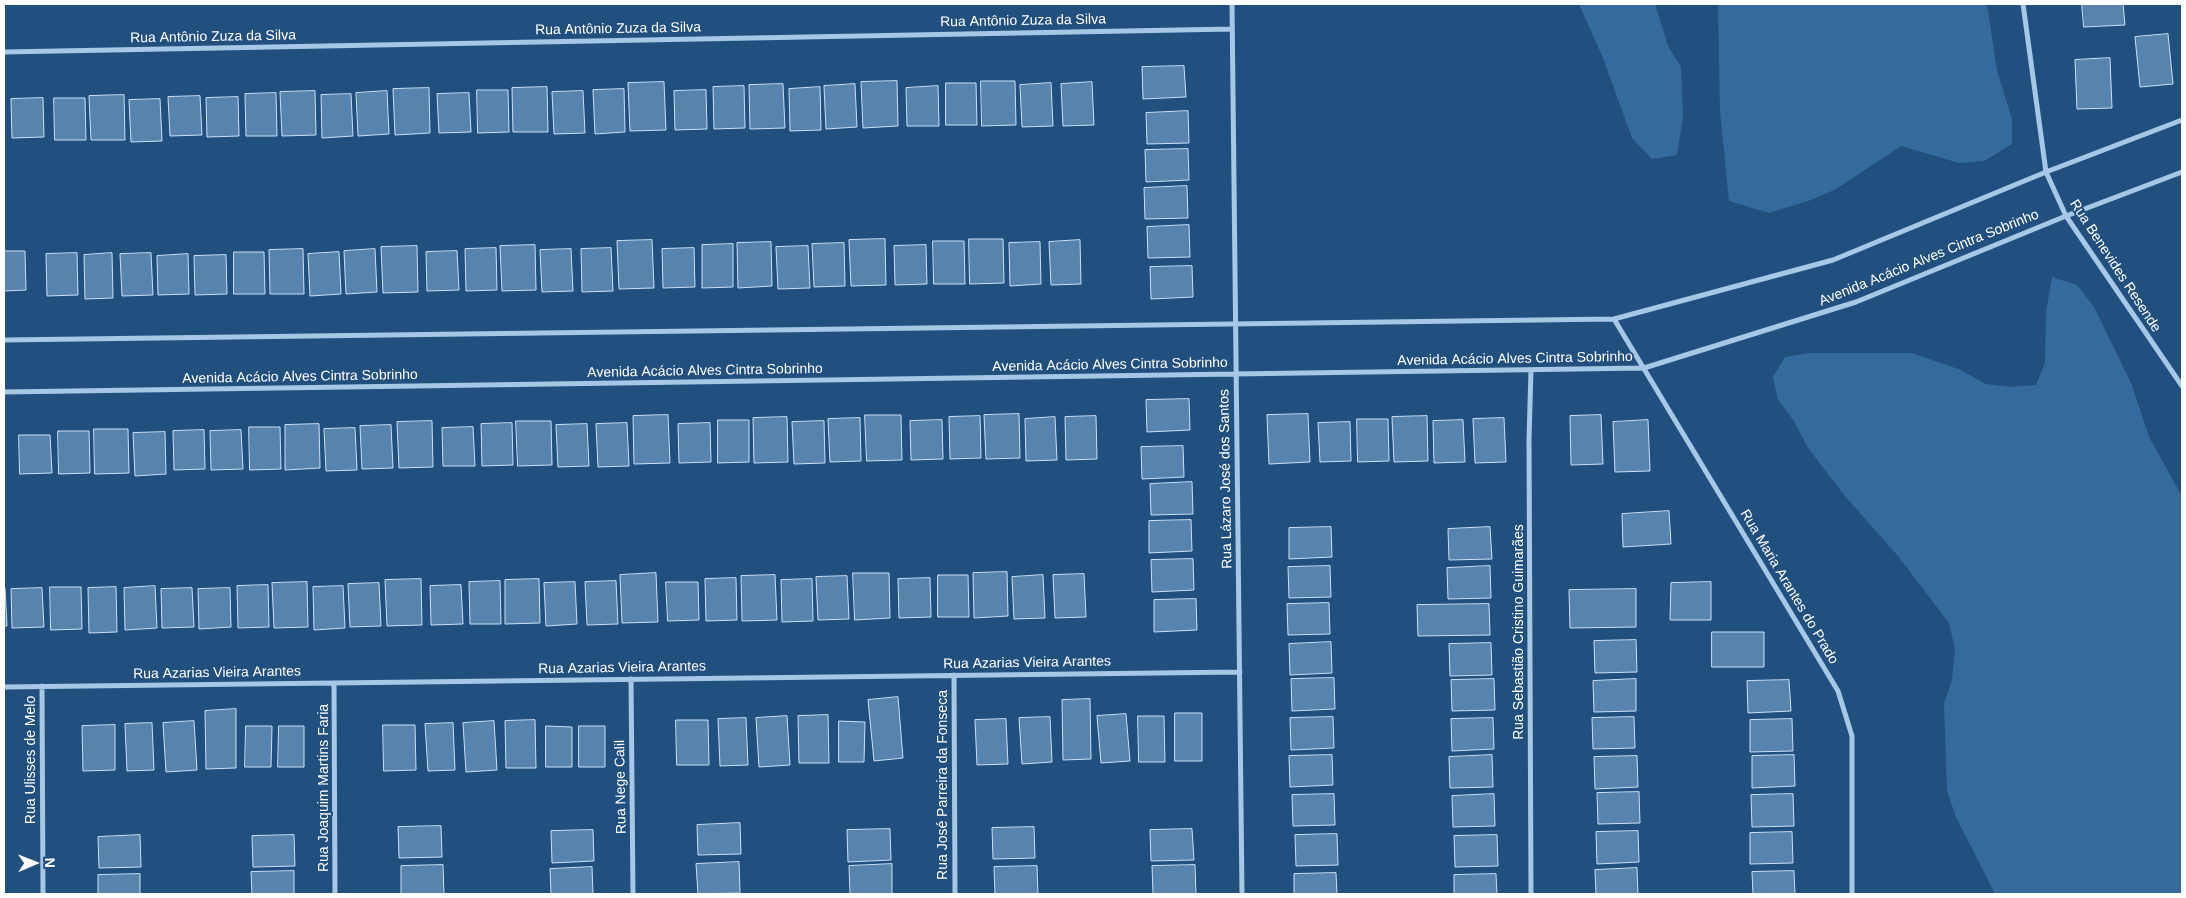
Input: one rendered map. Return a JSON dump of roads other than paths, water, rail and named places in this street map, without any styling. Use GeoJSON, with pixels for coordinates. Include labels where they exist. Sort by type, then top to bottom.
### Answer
{"type":"FeatureCollection","features":[{"type":"Feature","properties":{"kind":"street","name":"Rua Lázaro José dos Santos"},"geometry":{"type":"LineString","coordinates":[[1232,4],[1242,894]]}},
{"type":"Feature","properties":{"kind":"street","name":"Rua Benevides Resende"},"geometry":{"type":"LineString","coordinates":[[2023,4],[2046,172],[2066,216],[2182,386]]}},
{"type":"Feature","properties":{"kind":"street","name":"Rua Antônio Zuza da Silva"},"geometry":{"type":"LineString","coordinates":[[4,52],[1232,28]]}},
{"type":"Feature","properties":{"kind":"street"},"geometry":{"type":"LineString","coordinates":[[4,340],[1614,319],[1833,260],[2046,172],[2182,120]]}},
{"type":"Feature","properties":{"kind":"street","name":"Avenida Acácio Alves Cintra Sobrinho"},"geometry":{"type":"LineString","coordinates":[[4,392],[1644,368],[1856,302],[2066,216],[2182,172]]}},
{"type":"Feature","properties":{"kind":"street","name":"Rua Maria Arantes do Prado"},"geometry":{"type":"LineString","coordinates":[[1614,319],[1838,691],[1852,736],[1852,894]]}},
{"type":"Feature","properties":{"kind":"street","name":"Rua Sebastião Cristino Guimarães"},"geometry":{"type":"LineString","coordinates":[[1531,894],[1530,439],[1532,370]]}},
{"type":"Feature","properties":{"kind":"street","name":"Rua Azarias Vieira Arantes"},"geometry":{"type":"LineString","coordinates":[[4,686],[1240,672]]}},
{"type":"Feature","properties":{"kind":"street","name":"Rua José Parreira da Fonseca"},"geometry":{"type":"LineString","coordinates":[[954,675],[955,894]]}},
{"type":"Feature","properties":{"kind":"street","name":"Rua Nege Calil"},"geometry":{"type":"LineString","coordinates":[[631,679],[633,894]]}},
{"type":"Feature","properties":{"kind":"street","name":"Rua Joaquim Martins Faria"},"geometry":{"type":"LineString","coordinates":[[334,682],[335,894]]}},
{"type":"Feature","properties":{"kind":"street","name":"Rua Ulisses de Melo"},"geometry":{"type":"LineString","coordinates":[[42,686],[43,894]]}}]}
